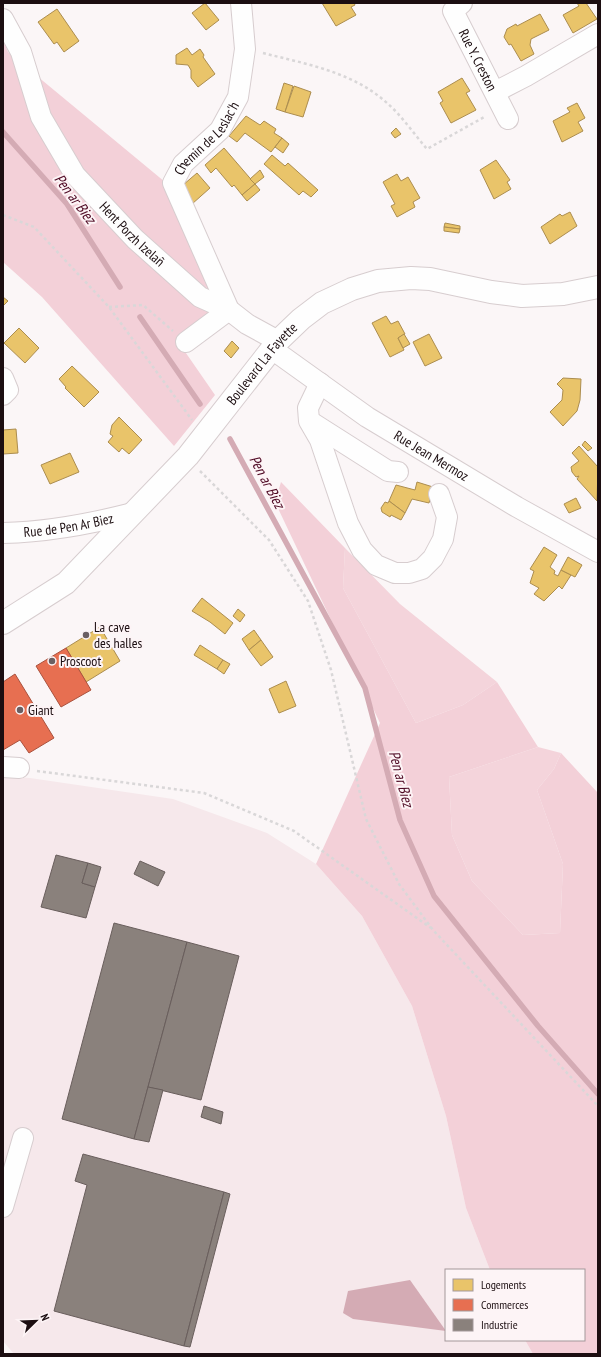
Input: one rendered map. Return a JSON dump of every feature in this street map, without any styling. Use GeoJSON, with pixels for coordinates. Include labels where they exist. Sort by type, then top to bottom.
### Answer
{"type":"FeatureCollection","features":[{"type":"Feature","properties":{"kind":"main road","name":"Boulevard La Fayette"},"geometry":{"type":"LineString","coordinates":[[3,623],[66,583],[188,456],[275,345],[301,319],[322,303],[352,289],[378,281],[411,278],[430,279],[491,292],[522,296],[564,294],[598,287]]}},
{"type":"Feature","properties":{"kind":"street","name":"Chemin de Leslac'h"},"geometry":{"type":"LineString","coordinates":[[229,310],[173,183],[184,164],[220,130],[238,97],[245,49],[240,3]]}},
{"type":"Feature","properties":{"kind":"street","name":"Rue Y. Creston"},"geometry":{"type":"LineString","coordinates":[[462,3],[453,11],[502,106]]}},
{"type":"Feature","properties":{"kind":"street","name":"Hent Porzh Izelañ"},"geometry":{"type":"LineString","coordinates":[[3,19],[21,52],[42,117],[75,175],[135,239],[200,297],[229,310],[275,345]]}},
{"type":"Feature","properties":{"kind":"street"},"geometry":{"type":"LineString","coordinates":[[502,106],[526,76],[598,34]]}},
{"type":"Feature","properties":{"kind":"street"},"geometry":{"type":"LineString","coordinates":[[186,342],[229,310]]}},
{"type":"Feature","properties":{"kind":"street","name":"Rue Jean Mermoz"},"geometry":{"type":"LineString","coordinates":[[275,345],[320,383],[367,417],[517,507],[595,545]]}},
{"type":"Feature","properties":{"kind":"street"},"geometry":{"type":"LineString","coordinates":[[3,378],[8,390],[3,395]]}},
{"type":"Feature","properties":{"kind":"street"},"geometry":{"type":"LineString","coordinates":[[320,383],[308,408],[309,421],[320,440],[348,523],[362,550],[376,565],[395,573],[409,573],[422,569],[433,558],[443,539],[447,517],[439,494]]}},
{"type":"Feature","properties":{"kind":"street"},"geometry":{"type":"LineString","coordinates":[[309,421],[388,470],[398,472]]}},
{"type":"Feature","properties":{"kind":"street","name":"Rue de Pen Ar Biez"},"geometry":{"type":"LineString","coordinates":[[3,534],[25,533],[86,525],[133,513]]}},
{"type":"Feature","properties":{"kind":"street"},"geometry":{"type":"LineString","coordinates":[[3,1208],[23,1138]]}},
{"type":"Feature","properties":{"kind":"path"},"geometry":{"type":"LineString","coordinates":[[245,49],[325,69],[358,83],[387,102],[427,149],[502,106]]}},
{"type":"Feature","properties":{"kind":"path"},"geometry":{"type":"LineString","coordinates":[[3,215],[34,227],[109,307],[196,426]]}},
{"type":"Feature","properties":{"kind":"path"},"geometry":{"type":"LineString","coordinates":[[109,307],[143,305],[186,342]]}},
{"type":"Feature","properties":{"kind":"path"},"geometry":{"type":"LineString","coordinates":[[200,471],[269,540],[308,601],[330,670],[366,819],[399,884],[433,930],[598,1106]]}},
{"type":"Feature","properties":{"kind":"path"},"geometry":{"type":"LineString","coordinates":[[11,768],[204,793],[294,831],[433,930]]}},
{"type":"Feature","properties":{"kind":"shaded area"},"geometry":{"type":"Polygon","coordinates":[[[3,40],[8,52],[165,182],[209,288],[211,316],[179,343],[215,395],[174,446],[42,297],[3,262],[3,40]]]}},
{"type":"Feature","properties":{"kind":"shaded area"},"geometry":{"type":"Polygon","coordinates":[[[281,482],[345,548],[343,588],[416,723],[463,705],[497,682],[538,747],[449,777],[452,835],[472,881],[523,935],[560,933],[563,864],[537,790],[554,769],[561,753],[598,793],[598,1354],[533,1354],[526,1341],[585,1341],[585,1269],[490,1269],[466,1208],[446,1116],[412,1006],[362,916],[316,864],[380,723],[275,502],[281,482]]]}},
{"type":"Feature","properties":{"kind":"shaded area"},"geometry":{"type":"Polygon","coordinates":[[[345,548],[400,604],[497,682],[463,705],[416,723],[343,588],[345,548]]]}},
{"type":"Feature","properties":{"kind":"shaded area"},"geometry":{"type":"Polygon","coordinates":[[[538,747],[561,753],[554,769],[537,790],[563,864],[560,933],[523,935],[472,881],[452,835],[449,777],[538,747]]]}},
{"type":"Feature","properties":{"kind":"shaded area"},"geometry":{"type":"Polygon","coordinates":[[[3,776],[30,778],[173,799],[267,833],[316,864],[362,916],[412,1006],[446,1116],[466,1208],[490,1269],[445,1269],[445,1341],[526,1341],[533,1354],[14,1354],[3,1341],[3,776]]]}},
{"type":"Feature","properties":{"kind":"shaded area"},"geometry":{"type":"Polygon","coordinates":[[[410,1280],[445,1331],[353,1319],[343,1313],[348,1291],[410,1280]]]}},
{"type":"Feature","properties":{"kind":"building: Logements"},"geometry":{"type":"Polygon","coordinates":[[[205,3],[219,20],[206,30],[192,13],[205,3]]]}},
{"type":"Feature","properties":{"kind":"building: Logements"},"geometry":{"type":"Polygon","coordinates":[[[322,3],[354,3],[355,5],[351,7],[356,15],[336,26],[322,3]]]}},
{"type":"Feature","properties":{"kind":"building: Logements"},"geometry":{"type":"Polygon","coordinates":[[[577,3],[586,3],[597,19],[573,33],[563,15],[579,6],[577,3]]]}},
{"type":"Feature","properties":{"kind":"building: Logements"},"geometry":{"type":"Polygon","coordinates":[[[57,9],[79,41],[64,52],[57,42],[54,44],[38,22],[57,9]]]}},
{"type":"Feature","properties":{"kind":"building: Logements"},"geometry":{"type":"Polygon","coordinates":[[[540,14],[549,30],[531,39],[530,45],[534,54],[521,61],[511,44],[509,45],[504,37],[507,29],[516,24],[517,26],[540,14]]]}},
{"type":"Feature","properties":{"kind":"building: Logements"},"geometry":{"type":"Polygon","coordinates":[[[187,48],[192,55],[200,49],[204,55],[203,57],[215,74],[198,87],[191,78],[191,70],[188,65],[176,64],[176,55],[187,48]]]}},
{"type":"Feature","properties":{"kind":"building: Logements"},"geometry":{"type":"Polygon","coordinates":[[[462,78],[470,91],[466,93],[476,110],[451,123],[440,103],[443,101],[438,92],[462,78]]]}},
{"type":"Feature","properties":{"kind":"building: Logements"},"geometry":{"type":"Polygon","coordinates":[[[284,83],[293,86],[285,112],[276,109],[284,83]]]}},
{"type":"Feature","properties":{"kind":"building: Logements"},"geometry":{"type":"Polygon","coordinates":[[[294,86],[311,92],[303,117],[285,112],[294,86]]]}},
{"type":"Feature","properties":{"kind":"building: Logements"},"geometry":{"type":"Polygon","coordinates":[[[577,103],[585,118],[578,122],[583,131],[562,142],[553,121],[570,112],[567,108],[577,103]]]}},
{"type":"Feature","properties":{"kind":"building: Logements"},"geometry":{"type":"Polygon","coordinates":[[[246,116],[260,125],[264,121],[276,129],[274,133],[282,138],[271,152],[245,133],[237,142],[229,136],[246,116]]]}},
{"type":"Feature","properties":{"kind":"building: Logements"},"geometry":{"type":"Polygon","coordinates":[[[396,128],[401,134],[395,138],[391,133],[396,128]]]}},
{"type":"Feature","properties":{"kind":"building: Logements"},"geometry":{"type":"Polygon","coordinates":[[[282,138],[289,144],[283,153],[275,147],[282,138]]]}},
{"type":"Feature","properties":{"kind":"building: Logements"},"geometry":{"type":"Polygon","coordinates":[[[224,148],[255,184],[242,195],[234,185],[232,187],[216,168],[211,173],[205,165],[224,148]]]}},
{"type":"Feature","properties":{"kind":"building: Logements"},"geometry":{"type":"Polygon","coordinates":[[[272,155],[285,166],[288,163],[318,190],[311,197],[303,191],[299,195],[264,164],[272,155]]]}},
{"type":"Feature","properties":{"kind":"building: Logements"},"geometry":{"type":"Polygon","coordinates":[[[496,160],[510,180],[507,182],[511,189],[494,199],[480,170],[496,160]]]}},
{"type":"Feature","properties":{"kind":"building: Logements"},"geometry":{"type":"Polygon","coordinates":[[[260,170],[264,177],[255,184],[250,179],[260,170]]]}},
{"type":"Feature","properties":{"kind":"building: Logements"},"geometry":{"type":"Polygon","coordinates":[[[197,173],[210,188],[192,204],[183,185],[197,173]]]}},
{"type":"Feature","properties":{"kind":"building: Logements"},"geometry":{"type":"Polygon","coordinates":[[[397,174],[401,181],[408,177],[420,198],[413,202],[415,207],[397,217],[391,206],[395,204],[383,182],[397,174]]]}},
{"type":"Feature","properties":{"kind":"building: Logements"},"geometry":{"type":"Polygon","coordinates":[[[255,184],[260,190],[247,201],[242,195],[255,184]]]}},
{"type":"Feature","properties":{"kind":"building: Logements"},"geometry":{"type":"Polygon","coordinates":[[[570,212],[577,226],[550,244],[541,227],[560,214],[562,216],[570,212]]]}},
{"type":"Feature","properties":{"kind":"building: Logements"},"geometry":{"type":"Polygon","coordinates":[[[445,223],[460,226],[460,229],[444,227],[445,223]]]}},
{"type":"Feature","properties":{"kind":"building: Logements"},"geometry":{"type":"Polygon","coordinates":[[[444,227],[460,229],[459,233],[444,231],[444,227]]]}},
{"type":"Feature","properties":{"kind":"building: Logements"},"geometry":{"type":"Polygon","coordinates":[[[3,297],[8,301],[3,306],[3,297]]]}},
{"type":"Feature","properties":{"kind":"building: Logements"},"geometry":{"type":"Polygon","coordinates":[[[386,316],[391,324],[398,321],[405,334],[398,338],[404,350],[390,357],[372,323],[386,316]]]}},
{"type":"Feature","properties":{"kind":"building: Logements"},"geometry":{"type":"Polygon","coordinates":[[[19,328],[39,348],[25,363],[4,343],[19,328]]]}},
{"type":"Feature","properties":{"kind":"building: Logements"},"geometry":{"type":"Polygon","coordinates":[[[404,334],[410,344],[403,348],[398,338],[404,334]]]}},
{"type":"Feature","properties":{"kind":"building: Logements"},"geometry":{"type":"Polygon","coordinates":[[[429,334],[442,358],[425,366],[413,342],[429,334]]]}},
{"type":"Feature","properties":{"kind":"building: Logements"},"geometry":{"type":"Polygon","coordinates":[[[232,341],[239,348],[231,358],[224,351],[232,341]]]}},
{"type":"Feature","properties":{"kind":"building: Logements"},"geometry":{"type":"Polygon","coordinates":[[[72,366],[99,392],[84,407],[65,388],[66,387],[59,379],[72,366]]]}},
{"type":"Feature","properties":{"kind":"building: Logements"},"geometry":{"type":"Polygon","coordinates":[[[563,378],[581,379],[580,400],[577,411],[563,426],[550,412],[562,400],[563,390],[557,384],[563,378]]]}},
{"type":"Feature","properties":{"kind":"building: Logements"},"geometry":{"type":"Polygon","coordinates":[[[119,417],[142,440],[129,454],[122,448],[119,452],[108,442],[113,436],[110,434],[112,425],[119,417]]]}},
{"type":"Feature","properties":{"kind":"building: Logements"},"geometry":{"type":"Polygon","coordinates":[[[16,429],[18,453],[3,454],[3,430],[16,429]]]}},
{"type":"Feature","properties":{"kind":"building: Logements"},"geometry":{"type":"Polygon","coordinates":[[[585,441],[592,448],[588,451],[582,445],[585,441]]]}},
{"type":"Feature","properties":{"kind":"building: Logements"},"geometry":{"type":"Polygon","coordinates":[[[579,446],[598,467],[597,501],[577,479],[579,476],[576,477],[572,472],[571,467],[579,461],[572,453],[579,446]]]}},
{"type":"Feature","properties":{"kind":"building: Logements"},"geometry":{"type":"Polygon","coordinates":[[[70,453],[79,472],[50,484],[41,465],[70,453]]]}},
{"type":"Feature","properties":{"kind":"building: Logements"},"geometry":{"type":"Polygon","coordinates":[[[417,482],[433,487],[429,503],[412,499],[405,513],[389,501],[396,485],[415,490],[417,482]]]}},
{"type":"Feature","properties":{"kind":"building: Logements"},"geometry":{"type":"Polygon","coordinates":[[[576,498],[581,508],[569,513],[564,504],[576,498]]]}},
{"type":"Feature","properties":{"kind":"building: Logements"},"geometry":{"type":"Polygon","coordinates":[[[389,501],[405,513],[401,520],[391,515],[390,517],[382,512],[381,508],[385,502],[388,503],[389,501]]]}},
{"type":"Feature","properties":{"kind":"building: Logements"},"geometry":{"type":"Polygon","coordinates":[[[544,547],[557,555],[550,567],[555,571],[554,574],[558,576],[561,570],[571,575],[562,589],[559,586],[544,601],[534,594],[539,588],[530,583],[534,571],[530,569],[544,547]]]}},
{"type":"Feature","properties":{"kind":"building: Logements"},"geometry":{"type":"Polygon","coordinates":[[[568,557],[582,565],[575,577],[561,570],[568,557]]]}},
{"type":"Feature","properties":{"kind":"building: Logements"},"geometry":{"type":"Polygon","coordinates":[[[202,598],[233,623],[225,634],[210,622],[192,611],[202,598]]]}},
{"type":"Feature","properties":{"kind":"building: Logements"},"geometry":{"type":"Polygon","coordinates":[[[238,609],[245,615],[240,622],[233,616],[238,609]]]}},
{"type":"Feature","properties":{"kind":"building: Logements"},"geometry":{"type":"Polygon","coordinates":[[[100,627],[120,661],[86,682],[66,648],[100,627]]]}},
{"type":"Feature","properties":{"kind":"building: Logements"},"geometry":{"type":"Polygon","coordinates":[[[254,630],[261,640],[249,650],[242,639],[254,630]]]}},
{"type":"Feature","properties":{"kind":"building: Logements"},"geometry":{"type":"Polygon","coordinates":[[[261,640],[273,657],[261,666],[249,650],[261,640]]]}},
{"type":"Feature","properties":{"kind":"building: Logements"},"geometry":{"type":"Polygon","coordinates":[[[200,645],[223,660],[217,669],[194,655],[200,645]]]}},
{"type":"Feature","properties":{"kind":"building: Logements"},"geometry":{"type":"Polygon","coordinates":[[[223,660],[230,664],[224,674],[217,669],[223,660]]]}},
{"type":"Feature","properties":{"kind":"building: Logements"},"geometry":{"type":"Polygon","coordinates":[[[286,681],[296,706],[279,713],[269,689],[286,681]]]}},
{"type":"Feature","properties":{"kind":"building: Commerces"},"geometry":{"type":"Polygon","coordinates":[[[66,648],[91,690],[61,707],[36,666],[66,648]]]}},
{"type":"Feature","properties":{"kind":"building: Commerces","name":"Giant"},"geometry":{"type":"Polygon","coordinates":[[[15,674],[54,738],[29,753],[20,740],[3,750],[3,682],[15,674]]]}},
{"type":"Feature","properties":{"kind":"building: Industrie"},"geometry":{"type":"Polygon","coordinates":[[[56,855],[88,863],[82,883],[95,887],[86,918],[41,907],[56,855]]]}},
{"type":"Feature","properties":{"kind":"building: Industrie"},"geometry":{"type":"Polygon","coordinates":[[[140,861],[165,872],[158,886],[134,874],[140,861]]]}},
{"type":"Feature","properties":{"kind":"building: Industrie"},"geometry":{"type":"Polygon","coordinates":[[[88,863],[101,867],[95,887],[82,883],[88,863]]]}},
{"type":"Feature","properties":{"kind":"building: Industrie"},"geometry":{"type":"Polygon","coordinates":[[[114,923],[187,942],[134,1139],[62,1119],[114,923]]]}},
{"type":"Feature","properties":{"kind":"building: Industrie"},"geometry":{"type":"Polygon","coordinates":[[[187,942],[239,956],[201,1100],[148,1087],[187,942]]]}},
{"type":"Feature","properties":{"kind":"building: Industrie"},"geometry":{"type":"Polygon","coordinates":[[[148,1087],[163,1090],[149,1142],[134,1139],[148,1087]]]}},
{"type":"Feature","properties":{"kind":"building: Industrie"},"geometry":{"type":"Polygon","coordinates":[[[204,1106],[223,1112],[221,1124],[201,1117],[204,1106]]]}},
{"type":"Feature","properties":{"kind":"building: Industrie"},"geometry":{"type":"Polygon","coordinates":[[[83,1154],[224,1192],[184,1346],[54,1311],[87,1185],[75,1181],[83,1154]]]}},
{"type":"Feature","properties":{"kind":"building: Industrie"},"geometry":{"type":"Polygon","coordinates":[[[224,1192],[230,1194],[190,1347],[184,1346],[224,1192]]]}},
{"type":"Feature","properties":{"kind":"waterway","name":"Pen ar Biez"},"geometry":{"type":"LineString","coordinates":[[3,132],[67,204],[120,287]]}},
{"type":"Feature","properties":{"kind":"waterway","name":"Pen ar Biez"},"geometry":{"type":"LineString","coordinates":[[140,317],[200,404]]}},
{"type":"Feature","properties":{"kind":"waterway","name":"Pen ar Biez"},"geometry":{"type":"LineString","coordinates":[[230,439],[365,688],[400,820],[434,896],[538,1026],[598,1094]]}},
{"type":"Feature","properties":{"kind":"place","name":"La cave des halles"},"geometry":{"type":"Point","coordinates":[86,635]}},
{"type":"Feature","properties":{"kind":"place","name":"Proscoot"},"geometry":{"type":"Point","coordinates":[52,661]}},
{"type":"Feature","properties":{"kind":"place","name":"Giant"},"geometry":{"type":"Point","coordinates":[20,710]}}]}
